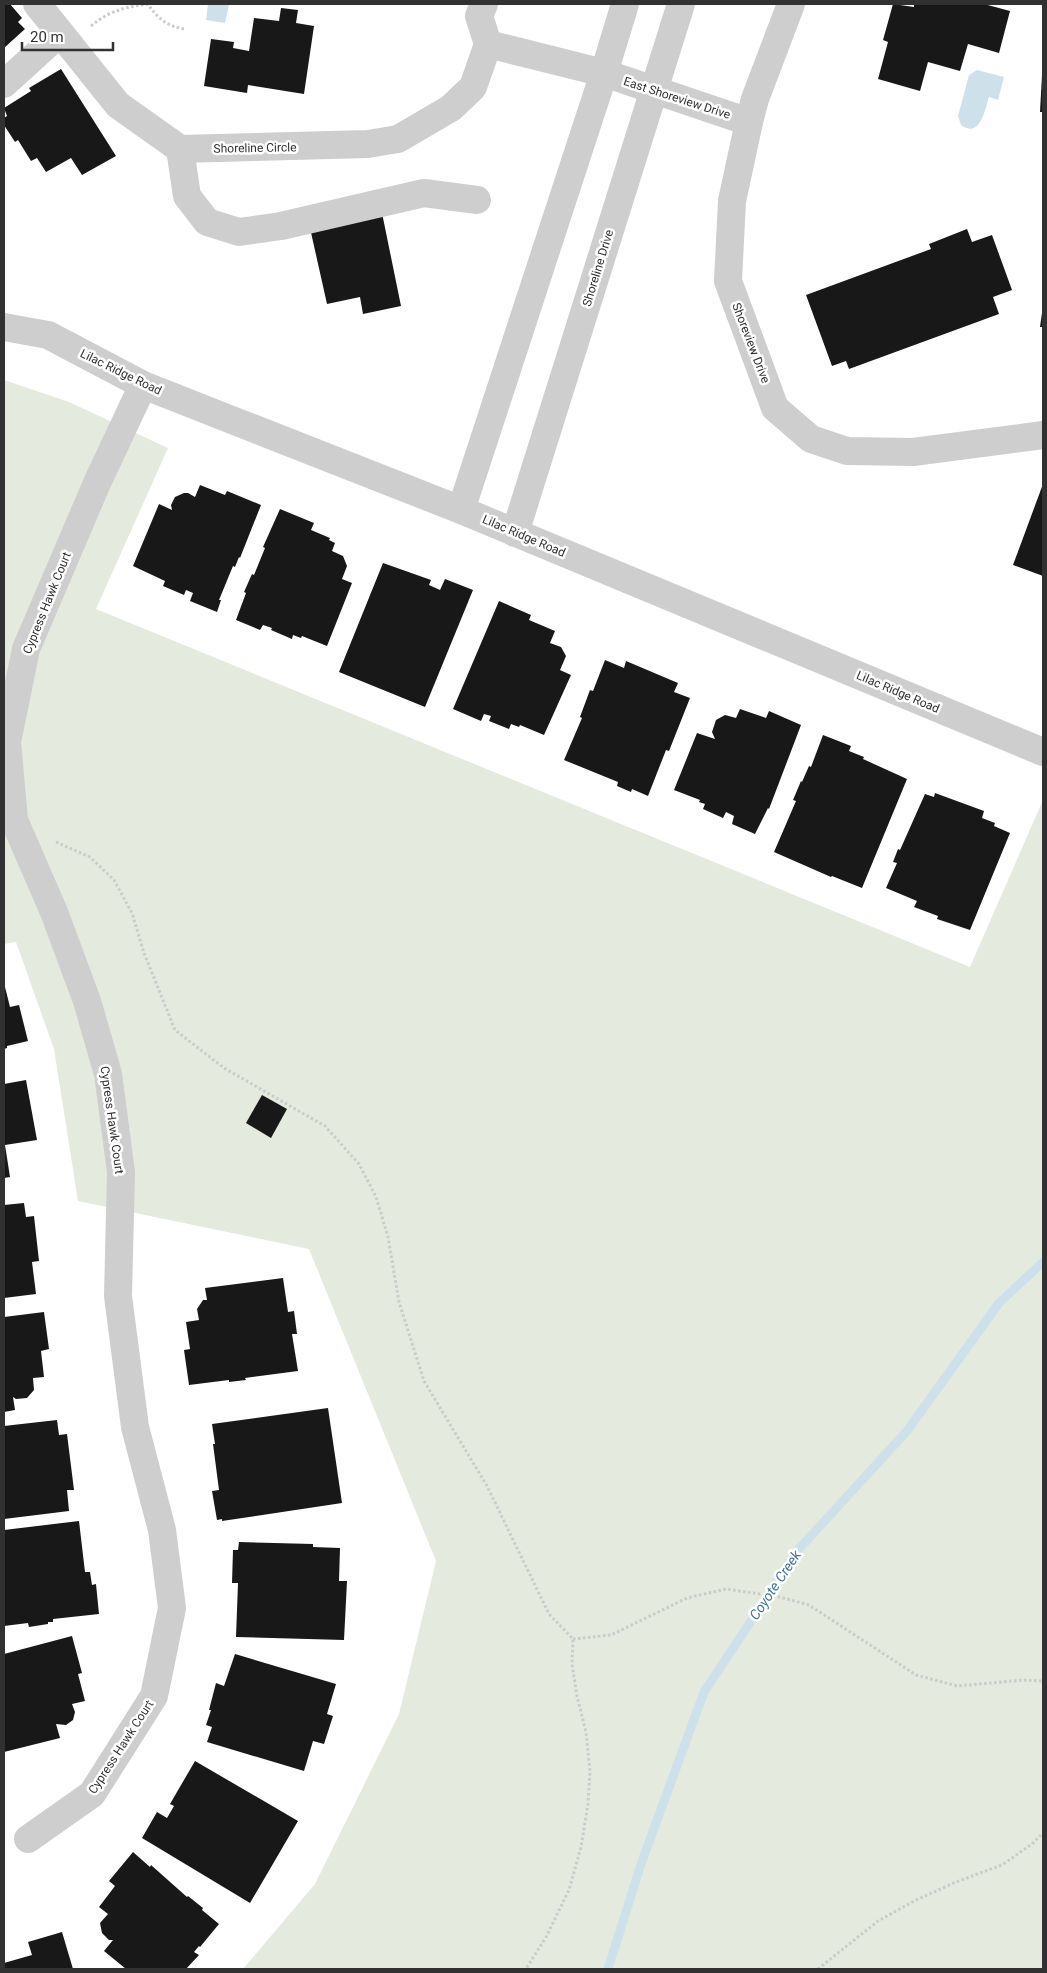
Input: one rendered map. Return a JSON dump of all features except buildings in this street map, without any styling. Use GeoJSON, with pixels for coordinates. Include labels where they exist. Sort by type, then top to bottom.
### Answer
{"type":"FeatureCollection","features":[{"type":"Feature","properties":{"kind":"street"},"geometry":{"type":"LineString","coordinates":[[37,4],[118,104],[180,149],[187,196],[207,222],[238,232],[281,226],[424,193],[477,200]]}},
{"type":"Feature","properties":{"kind":"street"},"geometry":{"type":"LineString","coordinates":[[484,4],[479,16],[488,44],[604,74]]}},
{"type":"Feature","properties":{"kind":"street"},"geometry":{"type":"LineString","coordinates":[[461,510],[604,74],[625,4]]}},
{"type":"Feature","properties":{"kind":"street","name":"Shoreline Drive"},"geometry":{"type":"LineString","coordinates":[[515,532],[681,4]]}},
{"type":"Feature","properties":{"kind":"street","name":"Shoreview Drive"},"geometry":{"type":"LineString","coordinates":[[791,4],[755,99],[749,122],[732,202],[728,281],[775,408],[811,439],[847,451],[913,452],[1043,435]]}},
{"type":"Feature","properties":{"kind":"street"},"geometry":{"type":"LineString","coordinates":[[4,84],[65,39]]}},
{"type":"Feature","properties":{"kind":"street","name":"Shoreline Circle"},"geometry":{"type":"LineString","coordinates":[[180,149],[284,148],[368,144],[398,139],[451,108],[473,87],[488,44]]}},
{"type":"Feature","properties":{"kind":"street","name":"East Shoreview Drive"},"geometry":{"type":"LineString","coordinates":[[604,74],[749,122]]}},
{"type":"Feature","properties":{"kind":"street","name":"Lilac Ridge Road"},"geometry":{"type":"LineString","coordinates":[[4,327],[48,334],[143,385],[515,532],[1043,752]]}},
{"type":"Feature","properties":{"kind":"street","name":"Cypress Hawk Court"},"geometry":{"type":"LineString","coordinates":[[28,1839],[92,1794],[154,1696],[172,1608],[162,1530],[135,1427],[119,1306],[121,1172],[108,1074],[87,1001],[54,912],[14,820],[7,742],[26,649],[97,483],[143,385]]}},
{"type":"Feature","properties":{"kind":"path"},"geometry":{"type":"LineString","coordinates":[[65,39],[115,10],[148,4],[154,14],[164,23],[186,29]]}},
{"type":"Feature","properties":{"kind":"path"},"geometry":{"type":"LineString","coordinates":[[14,820],[90,857],[114,880],[132,913],[144,953],[175,1030],[224,1068],[325,1126],[359,1164],[376,1196],[388,1237],[400,1302],[424,1381],[487,1486],[550,1614],[573,1639],[572,1664],[577,1696],[586,1732],[590,1770],[588,1804],[581,1848],[569,1890],[546,1937],[526,1969]]}},
{"type":"Feature","properties":{"kind":"path"},"geometry":{"type":"LineString","coordinates":[[573,1639],[611,1636],[687,1598],[726,1589],[750,1592],[809,1605],[916,1675],[933,1680],[957,1686],[1024,1680],[1043,1681]]}},
{"type":"Feature","properties":{"kind":"path"},"geometry":{"type":"LineString","coordinates":[[818,1969],[878,1921],[924,1896],[1002,1865],[1032,1844],[1043,1833]]}},
{"type":"Feature","properties":{"kind":"shaded area"},"geometry":{"type":"Polygon","coordinates":[[[4,380],[69,402],[168,448],[96,609],[970,967],[1043,800],[1043,1969],[243,1969],[315,1884],[399,1714],[436,1561],[309,1249],[78,1201],[54,1049],[16,942],[4,944],[4,380]]]}},
{"type":"Feature","properties":{"kind":"water"},"geometry":{"type":"Polygon","coordinates":[[[208,4],[229,4],[225,23],[206,20],[208,4]]]}},
{"type":"Feature","properties":{"kind":"water"},"geometry":{"type":"Polygon","coordinates":[[[977,70],[1004,77],[998,100],[989,97],[981,121],[973,128],[967,128],[961,125],[958,116],[969,75],[977,70]]]}},
{"type":"Feature","properties":{"kind":"waterway","name":"Coyote Creek"},"geometry":{"type":"LineString","coordinates":[[608,1969],[641,1864],[704,1692],[798,1550],[907,1431],[999,1303],[1043,1262]]}}]}
